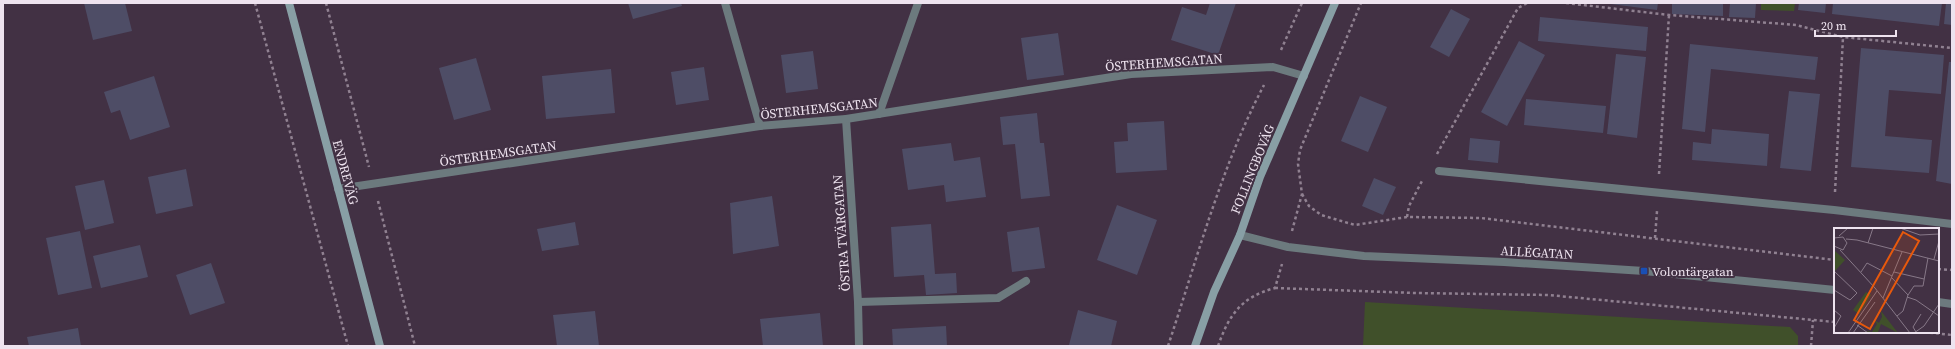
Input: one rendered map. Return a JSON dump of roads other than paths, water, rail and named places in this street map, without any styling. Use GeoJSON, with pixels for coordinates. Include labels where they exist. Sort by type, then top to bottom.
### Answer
{"type":"FeatureCollection","features":[{"type":"Feature","properties":{"kind":"main road","name":"ENDREVÄG"},"geometry":{"type":"LineString","coordinates":[[290,3],[380,346]]}},
{"type":"Feature","properties":{"kind":"main road","name":"FOLLINGBOVÄG"},"geometry":{"type":"LineString","coordinates":[[1195,346],[1214,292],[1240,234],[1260,177],[1335,3]]}},
{"type":"Feature","properties":{"kind":"street"},"geometry":{"type":"LineString","coordinates":[[725,3],[760,126]]}},
{"type":"Feature","properties":{"kind":"street"},"geometry":{"type":"LineString","coordinates":[[879,114],[918,3]]}},
{"type":"Feature","properties":{"kind":"street","name":"ÖSTERHEMSGATAN"},"geometry":{"type":"LineString","coordinates":[[338,189],[760,126],[846,119],[1131,74],[1273,67],[1304,76]]}},
{"type":"Feature","properties":{"kind":"street","name":"ÖSTRA TVÄRGATAN"},"geometry":{"type":"LineString","coordinates":[[846,119],[858,302],[859,346]]}},
{"type":"Feature","properties":{"kind":"street"},"geometry":{"type":"LineString","coordinates":[[1439,171],[1834,210],[1952,224]]}},
{"type":"Feature","properties":{"kind":"street","name":"ALLÉGATAN"},"geometry":{"type":"LineString","coordinates":[[1240,234],[1288,247],[1364,256],[1504,262],[1644,271],[1834,290]]}},
{"type":"Feature","properties":{"kind":"street"},"geometry":{"type":"LineString","coordinates":[[858,302],[998,298],[1026,281]]}},
{"type":"Feature","properties":{"kind":"street"},"geometry":{"type":"LineString","coordinates":[[1939,302],[1952,304]]}},
{"type":"Feature","properties":{"kind":"place","name":"Volontärgatan"},"geometry":{"type":"Point","coordinates":[1644,271]}}]}
